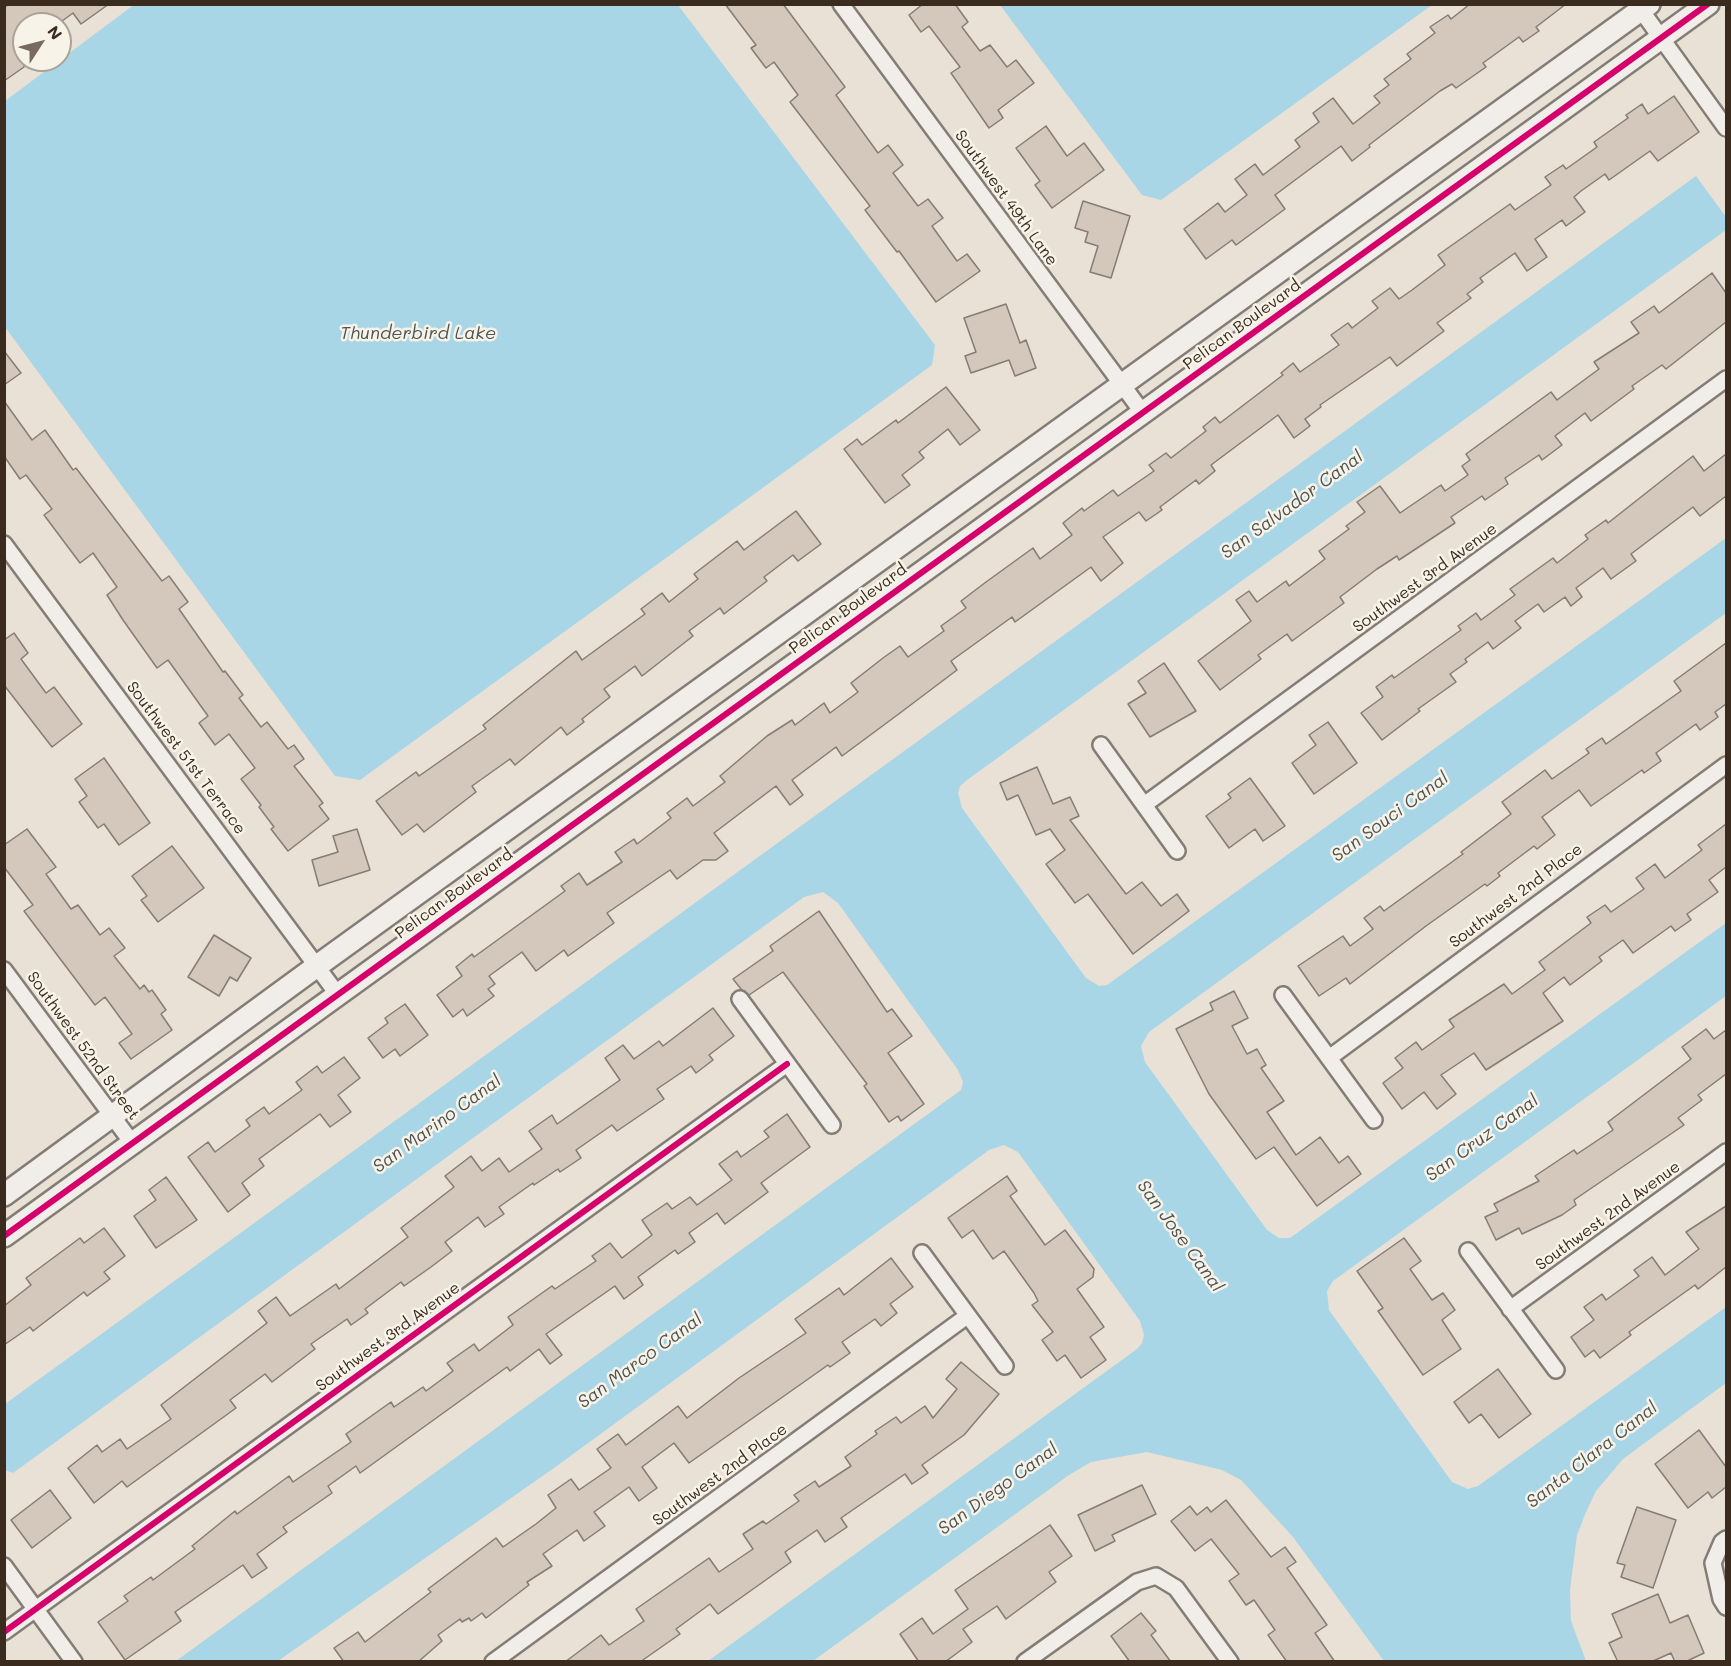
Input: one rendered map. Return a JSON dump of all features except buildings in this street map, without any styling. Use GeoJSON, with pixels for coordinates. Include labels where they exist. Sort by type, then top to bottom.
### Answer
{"type":"FeatureCollection","features":[{"type":"Feature","properties":{"kind":"street","name":"Southwest 49th Lane"},"geometry":{"type":"LineString","coordinates":[[841,4],[1143,413]]}},
{"type":"Feature","properties":{"kind":"street","name":"Pelican Boulevard"},"geometry":{"type":"LineString","coordinates":[[4,1236],[1708,4]]}},
{"type":"Feature","properties":{"kind":"street","name":"Pelican Boulevard"},"geometry":{"type":"LineString","coordinates":[[4,1195],[317,966],[1645,7]]}},
{"type":"Feature","properties":{"kind":"street"},"geometry":{"type":"LineString","coordinates":[[1645,7],[1661,39],[1726,128]]}},
{"type":"Feature","properties":{"kind":"street","name":"Southwest 3rd Avenue"},"geometry":{"type":"LineString","coordinates":[[1144,805],[1726,379]]}},
{"type":"Feature","properties":{"kind":"street","name":"Southwest 51st Terrace"},"geometry":{"type":"LineString","coordinates":[[4,544],[338,994]]}},
{"type":"Feature","properties":{"kind":"street"},"geometry":{"type":"LineString","coordinates":[[738,663],[759,691]]}},
{"type":"Feature","properties":{"kind":"street"},"geometry":{"type":"LineString","coordinates":[[1101,745],[1177,851]]}},
{"type":"Feature","properties":{"kind":"street","name":"Southwest 2nd Place"},"geometry":{"type":"LineString","coordinates":[[1329,1058],[1726,765]]}},
{"type":"Feature","properties":{"kind":"street","name":"Southwest 52nd Street"},"geometry":{"type":"LineString","coordinates":[[4,970],[133,1144]]}},
{"type":"Feature","properties":{"kind":"street"},"geometry":{"type":"LineString","coordinates":[[1283,995],[1374,1120]]}},
{"type":"Feature","properties":{"kind":"street"},"geometry":{"type":"LineString","coordinates":[[740,999],[832,1125]]}},
{"type":"Feature","properties":{"kind":"street","name":"Southwest 3rd Avenue"},"geometry":{"type":"LineString","coordinates":[[4,1632],[787,1064]]}},
{"type":"Feature","properties":{"kind":"street","name":"Southwest 2nd Avenue"},"geometry":{"type":"LineString","coordinates":[[1510,1309],[1726,1152]]}},
{"type":"Feature","properties":{"kind":"street"},"geometry":{"type":"LineString","coordinates":[[1468,1251],[1556,1370]]}},
{"type":"Feature","properties":{"kind":"street"},"geometry":{"type":"LineString","coordinates":[[922,1253],[1005,1366]]}},
{"type":"Feature","properties":{"kind":"street","name":"Southwest 2nd Place"},"geometry":{"type":"LineString","coordinates":[[493,1662],[968,1316]]}},
{"type":"Feature","properties":{"kind":"street"},"geometry":{"type":"LineString","coordinates":[[1726,1539],[1722,1542],[1713,1563],[1721,1599],[1726,1607]]}},
{"type":"Feature","properties":{"kind":"street"},"geometry":{"type":"LineString","coordinates":[[4,1566],[74,1662]]}},
{"type":"Feature","properties":{"kind":"street"},"geometry":{"type":"LineString","coordinates":[[1025,1662],[1137,1582],[1156,1576],[1176,1588],[1230,1662]]}},
{"type":"Feature","properties":{"kind":"water","name":"Thunderbird Lake"},"geometry":{"type":"Polygon","coordinates":[[[135,4],[678,5],[935,345],[932,365],[360,780],[335,776],[5,327],[5,101],[44,72],[72,72],[72,51],[135,4]]]}},
{"type":"Feature","properties":{"kind":"water"},"geometry":{"type":"Polygon","coordinates":[[[1000,5],[1432,5],[1161,200],[1142,195],[1000,5]]]}},
{"type":"Feature","properties":{"kind":"water"},"geometry":{"type":"Polygon","coordinates":[[[1696,176],[1726,217],[1726,230],[967,780],[960,786],[958,793],[962,808],[1086,978],[1099,986],[1107,985],[1726,538],[1726,613],[1149,1032],[1141,1046],[1145,1062],[1267,1230],[1279,1238],[1290,1238],[1726,923],[1726,996],[1333,1281],[1327,1291],[1329,1310],[1452,1482],[1468,1489],[1478,1486],[1726,1307],[1726,1383],[1623,1459],[1596,1491],[1586,1512],[1577,1535],[1570,1590],[1571,1621],[1586,1661],[1384,1661],[1293,1537],[1241,1480],[1222,1470],[1147,1452],[1091,1462],[1069,1475],[813,1661],[708,1661],[1137,1349],[1142,1343],[1144,1335],[1140,1321],[1018,1152],[1004,1145],[989,1150],[554,1468],[278,1661],[176,1661],[961,1090],[963,1082],[958,1070],[838,903],[823,892],[804,897],[13,1473],[5,1470],[5,1404],[1696,176]]]}},
{"type":"Feature","properties":{"kind":"cycle path"},"geometry":{"type":"LineString","coordinates":[[4,1236],[1708,4]]}},
{"type":"Feature","properties":{"kind":"cycle path"},"geometry":{"type":"LineString","coordinates":[[4,1632],[787,1064]]}},
{"type":"Feature","properties":{"kind":"water label","name":"San Salvador Canal"},"geometry":{"type":"Point","coordinates":[1292,505]}},
{"type":"Feature","properties":{"kind":"water label","name":"San Souci Canal"},"geometry":{"type":"Point","coordinates":[1390,817]}},
{"type":"Feature","properties":{"kind":"water label","name":"San Marino Canal"},"geometry":{"type":"Point","coordinates":[437,1124]}},
{"type":"Feature","properties":{"kind":"water label","name":"San Cruz Canal"},"geometry":{"type":"Point","coordinates":[1482,1138]}},
{"type":"Feature","properties":{"kind":"water label","name":"San Jose Canal"},"geometry":{"type":"Point","coordinates":[1180,1236]}},
{"type":"Feature","properties":{"kind":"water label","name":"San Marco Canal"},"geometry":{"type":"Point","coordinates":[640,1361]}},
{"type":"Feature","properties":{"kind":"water label","name":"Santa Clara Canal"},"geometry":{"type":"Point","coordinates":[1592,1455]}},
{"type":"Feature","properties":{"kind":"water label","name":"San Diego Canal"},"geometry":{"type":"Point","coordinates":[998,1489]}}]}
